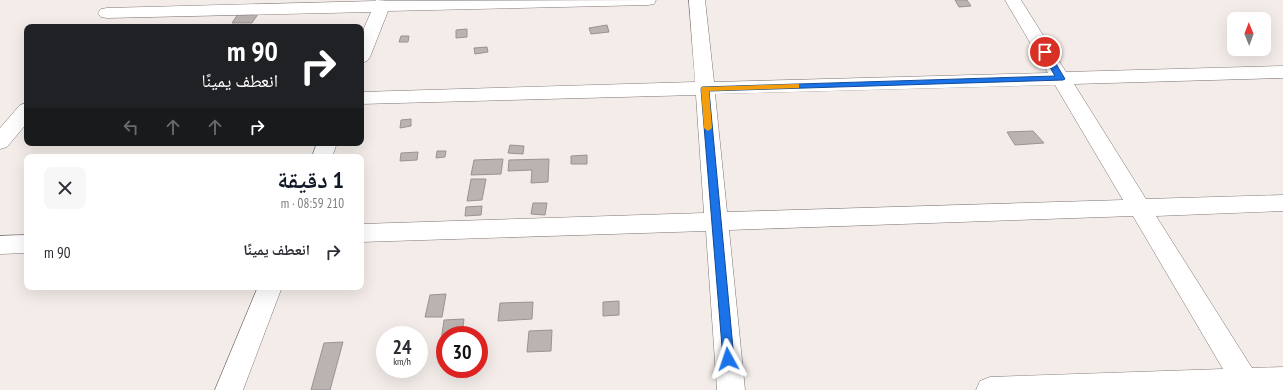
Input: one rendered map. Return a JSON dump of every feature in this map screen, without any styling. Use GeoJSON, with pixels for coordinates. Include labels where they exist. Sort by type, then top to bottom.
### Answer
{"type":"FeatureCollection","features":[{"type":"Feature","properties":{"kind":"street"},"geometry":{"type":"LineString","coordinates":[[98,24],[118,0]]}},
{"type":"Feature","properties":{"kind":"street"},"geometry":{"type":"LineString","coordinates":[[107,13],[382,3],[648,0]]}},
{"type":"Feature","properties":{"kind":"street"},"geometry":{"type":"LineString","coordinates":[[697,0],[731,390]]}},
{"type":"Feature","properties":{"kind":"street"},"geometry":{"type":"LineString","coordinates":[[1013,0],[1248,386]]}},
{"type":"Feature","properties":{"kind":"street"},"geometry":{"type":"LineString","coordinates":[[364,49],[382,3]]}},
{"type":"Feature","properties":{"kind":"street"},"geometry":{"type":"LineString","coordinates":[[364,98],[1283,72]]}},
{"type":"Feature","properties":{"kind":"street"},"geometry":{"type":"LineString","coordinates":[[0,142],[24,114]]}},
{"type":"Feature","properties":{"kind":"street"},"geometry":{"type":"LineString","coordinates":[[364,233],[1283,203]]}},
{"type":"Feature","properties":{"kind":"street"},"geometry":{"type":"LineString","coordinates":[[0,245],[24,244]]}},
{"type":"Feature","properties":{"kind":"street"},"geometry":{"type":"LineString","coordinates":[[230,390],[269,290]]}},
{"type":"Feature","properties":{"kind":"street"},"geometry":{"type":"LineString","coordinates":[[990,390],[1248,386],[1283,380]]}},
{"type":"Feature","properties":{"kind":"building"},"geometry":{"type":"Polygon","coordinates":[[[955,0],[967,0],[971,6],[959,7],[955,0]]]}},
{"type":"Feature","properties":{"kind":"building"},"geometry":{"type":"Polygon","coordinates":[[[238,14],[258,14],[252,23],[232,23],[238,14]]]}},
{"type":"Feature","properties":{"kind":"building"},"geometry":{"type":"Polygon","coordinates":[[[607,25],[609,32],[591,34],[589,28],[607,25]]]}},
{"type":"Feature","properties":{"kind":"building"},"geometry":{"type":"Polygon","coordinates":[[[467,29],[467,37],[456,38],[456,30],[467,29]]]}},
{"type":"Feature","properties":{"kind":"building"},"geometry":{"type":"Polygon","coordinates":[[[401,36],[409,36],[408,42],[399,42],[401,36]]]}},
{"type":"Feature","properties":{"kind":"building"},"geometry":{"type":"Polygon","coordinates":[[[487,47],[488,52],[475,54],[474,48],[487,47]]]}},
{"type":"Feature","properties":{"kind":"building"},"geometry":{"type":"Polygon","coordinates":[[[411,119],[411,126],[400,128],[401,120],[411,119]]]}},
{"type":"Feature","properties":{"kind":"building"},"geometry":{"type":"Polygon","coordinates":[[[1033,131],[1044,143],[1015,145],[1007,132],[1033,131]]]}},
{"type":"Feature","properties":{"kind":"building"},"geometry":{"type":"Polygon","coordinates":[[[510,145],[524,146],[523,154],[508,153],[510,145]]]}},
{"type":"Feature","properties":{"kind":"building"},"geometry":{"type":"Polygon","coordinates":[[[437,151],[446,151],[445,157],[436,158],[437,151]]]}},
{"type":"Feature","properties":{"kind":"building"},"geometry":{"type":"Polygon","coordinates":[[[418,152],[417,160],[400,161],[401,153],[418,152]]]}},
{"type":"Feature","properties":{"kind":"building"},"geometry":{"type":"Polygon","coordinates":[[[587,155],[587,164],[571,164],[571,156],[587,155]]]}},
{"type":"Feature","properties":{"kind":"building"},"geometry":{"type":"Polygon","coordinates":[[[503,159],[501,174],[471,175],[474,160],[503,159]]]}},
{"type":"Feature","properties":{"kind":"building"},"geometry":{"type":"Polygon","coordinates":[[[549,159],[548,182],[531,183],[532,170],[508,171],[509,160],[549,159]]]}},
{"type":"Feature","properties":{"kind":"building"},"geometry":{"type":"Polygon","coordinates":[[[471,179],[486,179],[482,200],[467,201],[471,179]]]}},
{"type":"Feature","properties":{"kind":"building"},"geometry":{"type":"Polygon","coordinates":[[[533,203],[547,203],[545,215],[531,214],[533,203]]]}},
{"type":"Feature","properties":{"kind":"building"},"geometry":{"type":"Polygon","coordinates":[[[482,206],[481,215],[465,216],[466,207],[482,206]]]}},
{"type":"Feature","properties":{"kind":"building"},"geometry":{"type":"Polygon","coordinates":[[[446,294],[442,317],[425,317],[430,295],[446,294]]]}},
{"type":"Feature","properties":{"kind":"building"},"geometry":{"type":"Polygon","coordinates":[[[619,301],[619,315],[603,316],[603,302],[619,301]]]}},
{"type":"Feature","properties":{"kind":"building"},"geometry":{"type":"Polygon","coordinates":[[[533,302],[532,319],[498,321],[500,303],[533,302]]]}},
{"type":"Feature","properties":{"kind":"building"},"geometry":{"type":"Polygon","coordinates":[[[464,319],[463,326],[443,326],[444,320],[464,319]]]}},
{"type":"Feature","properties":{"kind":"building"},"geometry":{"type":"Polygon","coordinates":[[[552,330],[551,351],[527,352],[529,331],[552,330]]]}},
{"type":"Feature","properties":{"kind":"building"},"geometry":{"type":"Polygon","coordinates":[[[343,342],[330,390],[311,390],[324,343],[343,342]]]}},
{"type":"Feature","properties":{"kind":"slow traffic"},"geometry":{"type":"LineString","coordinates":[[708,128],[705,89],[797,86]]}},
{"type":"Feature","properties":{"kind":"route"},"geometry":{"type":"LineString","coordinates":[[728,359],[705,89],[1061,79],[1045,52]]}}]}
